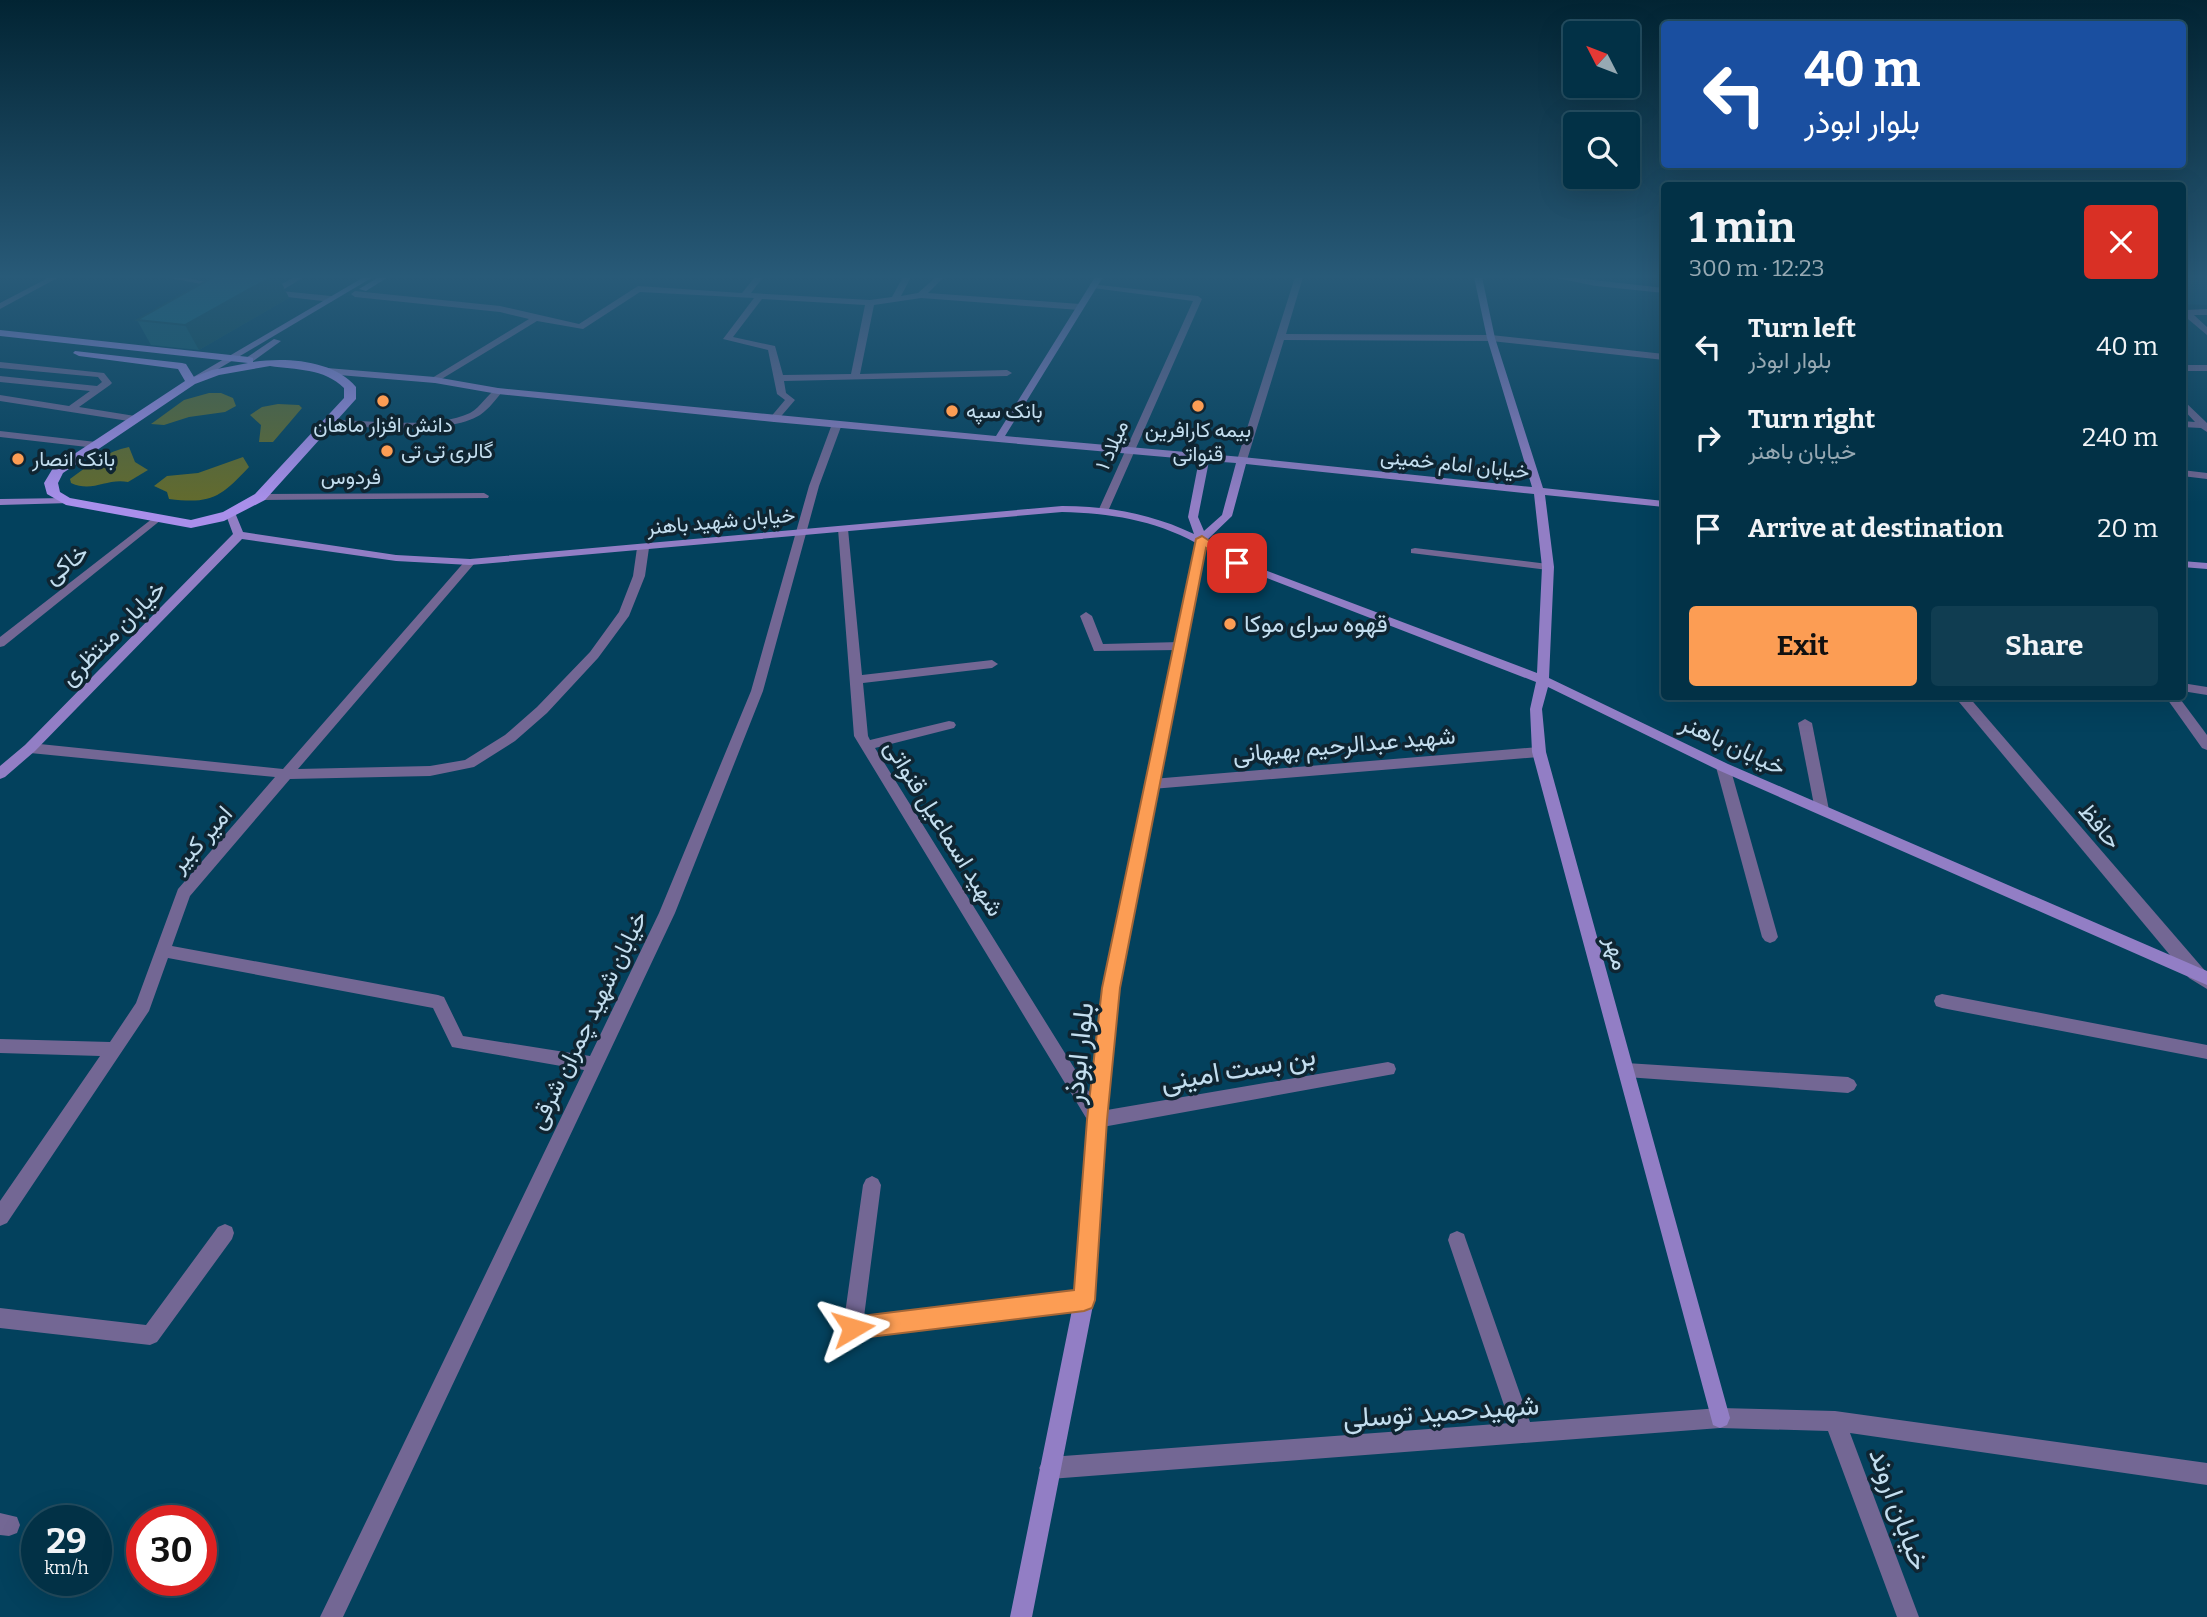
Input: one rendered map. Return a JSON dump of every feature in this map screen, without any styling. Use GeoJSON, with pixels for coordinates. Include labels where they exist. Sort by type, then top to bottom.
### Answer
{"type":"FeatureCollection","features":[{"type":"Feature","properties":{"kind":"main road"},"geometry":{"type":"LineString","coordinates":[[75,352],[182,366],[191,382]]}},
{"type":"Feature","properties":{"kind":"main road"},"geometry":{"type":"LineString","coordinates":[[0,502],[66,501],[191,524],[231,514],[260,497],[350,399],[350,387],[343,378],[327,370],[187,352]]}},
{"type":"Feature","properties":{"kind":"main road"},"geometry":{"type":"LineString","coordinates":[[66,501],[54,494],[51,483],[58,471],[240,352]]}},
{"type":"Feature","properties":{"kind":"main road"},"geometry":{"type":"LineString","coordinates":[[249,360],[261,352]]}},
{"type":"Feature","properties":{"kind":"main road"},"geometry":{"type":"LineString","coordinates":[[998,440],[1052,352]]}},
{"type":"Feature","properties":{"kind":"main road","name":"مهر"},"geometry":{"type":"LineString","coordinates":[[1495,352],[1539,492],[1548,567],[1543,680],[1536,709],[1539,752],[1720,1418]]}},
{"type":"Feature","properties":{"kind":"main road"},"geometry":{"type":"LineString","coordinates":[[191,382],[216,372],[270,363]]}},
{"type":"Feature","properties":{"kind":"main road","name":"خیابان امام خمینی"},"geometry":{"type":"LineString","coordinates":[[327,370],[431,380],[498,391],[774,419],[1242,460],[1661,504]]}},
{"type":"Feature","properties":{"kind":"main road"},"geometry":{"type":"LineString","coordinates":[[1205,457],[1193,517],[1202,539],[1227,516],[1242,460]]}},
{"type":"Feature","properties":{"kind":"main road","name":"خیابان شهید باهنر"},"geometry":{"type":"LineString","coordinates":[[239,535],[396,558],[470,562],[1062,509],[1104,509],[1144,517],[1202,539]]}},
{"type":"Feature","properties":{"kind":"main road"},"geometry":{"type":"LineString","coordinates":[[231,514],[239,535]]}},
{"type":"Feature","properties":{"kind":"main road","name":"خیابان منتظری"},"geometry":{"type":"LineString","coordinates":[[0,774],[30,748],[239,535]]}},
{"type":"Feature","properties":{"kind":"main road","name":"بلوار ابوذر"},"geometry":{"type":"LineString","coordinates":[[1018,1617],[1084,1300],[1097,1120],[1111,988],[1202,539]]}},
{"type":"Feature","properties":{"kind":"main road","name":"خیابان باهنر"},"geometry":{"type":"LineString","coordinates":[[1202,539],[1237,563],[1543,680],[1723,767],[2203,978]]}},
{"type":"Feature","properties":{"kind":"main road"},"geometry":{"type":"LineString","coordinates":[[2186,564],[2207,566]]}},
{"type":"Feature","properties":{"kind":"street"},"geometry":{"type":"LineString","coordinates":[[431,380],[478,352]]}},
{"type":"Feature","properties":{"kind":"street"},"geometry":{"type":"LineString","coordinates":[[773,352],[782,394],[790,400],[774,419]]}},
{"type":"Feature","properties":{"kind":"street"},"geometry":{"type":"LineString","coordinates":[[855,377],[860,352]]}},
{"type":"Feature","properties":{"kind":"street","name":"میلاد ۱"},"geometry":{"type":"LineString","coordinates":[[1104,509],[1173,352]]}},
{"type":"Feature","properties":{"kind":"street"},"geometry":{"type":"LineString","coordinates":[[1242,460],[1274,352]]}},
{"type":"Feature","properties":{"kind":"street"},"geometry":{"type":"LineString","coordinates":[[1622,352],[1661,357]]}},
{"type":"Feature","properties":{"kind":"street"},"geometry":{"type":"LineString","coordinates":[[0,365],[101,376],[107,383],[72,408]]}},
{"type":"Feature","properties":{"kind":"street"},"geometry":{"type":"LineString","coordinates":[[2186,368],[2207,368]]}},
{"type":"Feature","properties":{"kind":"street"},"geometry":{"type":"LineString","coordinates":[[779,378],[1007,373]]}},
{"type":"Feature","properties":{"kind":"street"},"geometry":{"type":"LineString","coordinates":[[0,379],[98,389]]}},
{"type":"Feature","properties":{"kind":"street"},"geometry":{"type":"LineString","coordinates":[[329,422],[394,424],[452,421],[474,415],[498,391]]}},
{"type":"Feature","properties":{"kind":"street"},"geometry":{"type":"LineString","coordinates":[[0,398],[135,419]]}},
{"type":"Feature","properties":{"kind":"street"},"geometry":{"type":"LineString","coordinates":[[2186,406],[2206,427]]}},
{"type":"Feature","properties":{"kind":"street","name":"خیابان شهید چمران شرقی"},"geometry":{"type":"LineString","coordinates":[[331,1617],[667,913],[757,691],[814,486],[837,424]]}},
{"type":"Feature","properties":{"kind":"street"},"geometry":{"type":"LineString","coordinates":[[2186,424],[2206,427]]}},
{"type":"Feature","properties":{"kind":"street"},"geometry":{"type":"LineString","coordinates":[[0,434],[96,445]]}},
{"type":"Feature","properties":{"kind":"street"},"geometry":{"type":"LineString","coordinates":[[2186,473],[2207,476]]}},
{"type":"Feature","properties":{"kind":"street","name":"فردوس"},"geometry":{"type":"LineString","coordinates":[[260,497],[484,496]]}},
{"type":"Feature","properties":{"kind":"street","name":"خاکی"},"geometry":{"type":"LineString","coordinates":[[0,643],[157,518]]}},
{"type":"Feature","properties":{"kind":"street","name":"شهید اسماعیل قنواتی"},"geometry":{"type":"LineString","coordinates":[[843,529],[862,736],[1097,1120]]}},
{"type":"Feature","properties":{"kind":"street"},"geometry":{"type":"LineString","coordinates":[[30,748],[289,774],[430,771],[469,764],[510,738],[542,710],[575,678],[612,633],[625,613],[639,576],[643,548]]}},
{"type":"Feature","properties":{"kind":"street"},"geometry":{"type":"LineString","coordinates":[[1415,551],[1548,567]]}},
{"type":"Feature","properties":{"kind":"street","name":"امیر کبیر"},"geometry":{"type":"LineString","coordinates":[[0,1217],[143,1006],[183,893],[289,774],[470,562]]}},
{"type":"Feature","properties":{"kind":"street"},"geometry":{"type":"LineString","coordinates":[[1086,616],[1098,648],[1180,646]]}},
{"type":"Feature","properties":{"kind":"street"},"geometry":{"type":"LineString","coordinates":[[856,680],[992,664]]}},
{"type":"Feature","properties":{"kind":"street"},"geometry":{"type":"LineString","coordinates":[[2186,688],[2207,691]]}},
{"type":"Feature","properties":{"kind":"street","name":"حافظ"},"geometry":{"type":"LineString","coordinates":[[1963,700],[2203,978]]}},
{"type":"Feature","properties":{"kind":"street"},"geometry":{"type":"LineString","coordinates":[[2174,700],[2207,745]]}},
{"type":"Feature","properties":{"kind":"street"},"geometry":{"type":"LineString","coordinates":[[1805,723],[1822,810]]}},
{"type":"Feature","properties":{"kind":"street"},"geometry":{"type":"LineString","coordinates":[[867,745],[949,725]]}},
{"type":"Feature","properties":{"kind":"street","name":"شهید عبدالرحیم بهبهانی"},"geometry":{"type":"LineString","coordinates":[[1152,784],[1539,752]]}},
{"type":"Feature","properties":{"kind":"street"},"geometry":{"type":"LineString","coordinates":[[1723,767],[1770,937]]}},
{"type":"Feature","properties":{"kind":"street"},"geometry":{"type":"LineString","coordinates":[[163,951],[438,1002],[458,1042],[594,1064]]}},
{"type":"Feature","properties":{"kind":"street"},"geometry":{"type":"LineString","coordinates":[[1942,1001],[2207,1052]]}},
{"type":"Feature","properties":{"kind":"street"},"geometry":{"type":"LineString","coordinates":[[0,1046],[114,1049]]}},
{"type":"Feature","properties":{"kind":"street","name":"بن بست امینی"},"geometry":{"type":"LineString","coordinates":[[1097,1120],[1388,1069]]}},
{"type":"Feature","properties":{"kind":"street"},"geometry":{"type":"LineString","coordinates":[[1626,1070],[1848,1085]]}},
{"type":"Feature","properties":{"kind":"street"},"geometry":{"type":"LineString","coordinates":[[872,1185],[853,1328],[1084,1300]]}},
{"type":"Feature","properties":{"kind":"street"},"geometry":{"type":"LineString","coordinates":[[0,1318],[150,1335],[225,1233]]}},
{"type":"Feature","properties":{"kind":"street"},"geometry":{"type":"LineString","coordinates":[[1457,1240],[1524,1433]]}},
{"type":"Feature","properties":{"kind":"street","name":"شهیدحمید توسلی"},"geometry":{"type":"LineString","coordinates":[[1050,1468],[1720,1418],[1835,1421],[2207,1474]]}},
{"type":"Feature","properties":{"kind":"street","name":"خیابان اروند"},"geometry":{"type":"LineString","coordinates":[[1835,1421],[1908,1617]]}},
{"type":"Feature","properties":{"kind":"green space"},"geometry":{"type":"Polygon","coordinates":[[[209,393],[221,393],[233,398],[236,406],[225,412],[189,417],[164,425],[151,424],[184,400],[209,393]]]}},
{"type":"Feature","properties":{"kind":"green space"},"geometry":{"type":"Polygon","coordinates":[[[278,404],[299,405],[302,408],[273,442],[259,442],[261,425],[250,415],[262,407],[278,404]]]}},
{"type":"Feature","properties":{"kind":"green space"},"geometry":{"type":"Polygon","coordinates":[[[129,447],[135,462],[148,470],[128,482],[93,486],[71,483],[70,479],[98,460],[129,447]]]}},
{"type":"Feature","properties":{"kind":"green space"},"geometry":{"type":"Polygon","coordinates":[[[243,457],[249,467],[222,492],[205,499],[169,499],[167,492],[154,486],[167,476],[198,473],[243,457]]]}},
{"type":"Feature","properties":{"kind":"place","name":"دانش افزار ماهان"},"geometry":{"type":"Point","coordinates":[383,401]}},
{"type":"Feature","properties":{"kind":"place","name":"بیمه کارافرین قنواتی"},"geometry":{"type":"Point","coordinates":[1198,406]}},
{"type":"Feature","properties":{"kind":"place","name":"بانک سپه"},"geometry":{"type":"Point","coordinates":[952,411]}},
{"type":"Feature","properties":{"kind":"place","name":"گالری تی تی"},"geometry":{"type":"Point","coordinates":[387,451]}},
{"type":"Feature","properties":{"kind":"place","name":"بانک انصار"},"geometry":{"type":"Point","coordinates":[18,459]}},
{"type":"Feature","properties":{"kind":"place","name":"قهوه سرای موکا"},"geometry":{"type":"Point","coordinates":[1230,624]}},
{"type":"Feature","properties":{"kind":"route"},"geometry":{"type":"LineString","coordinates":[[853,1328],[1084,1300],[1097,1120],[1111,988],[1202,539],[1237,563]]}}]}
